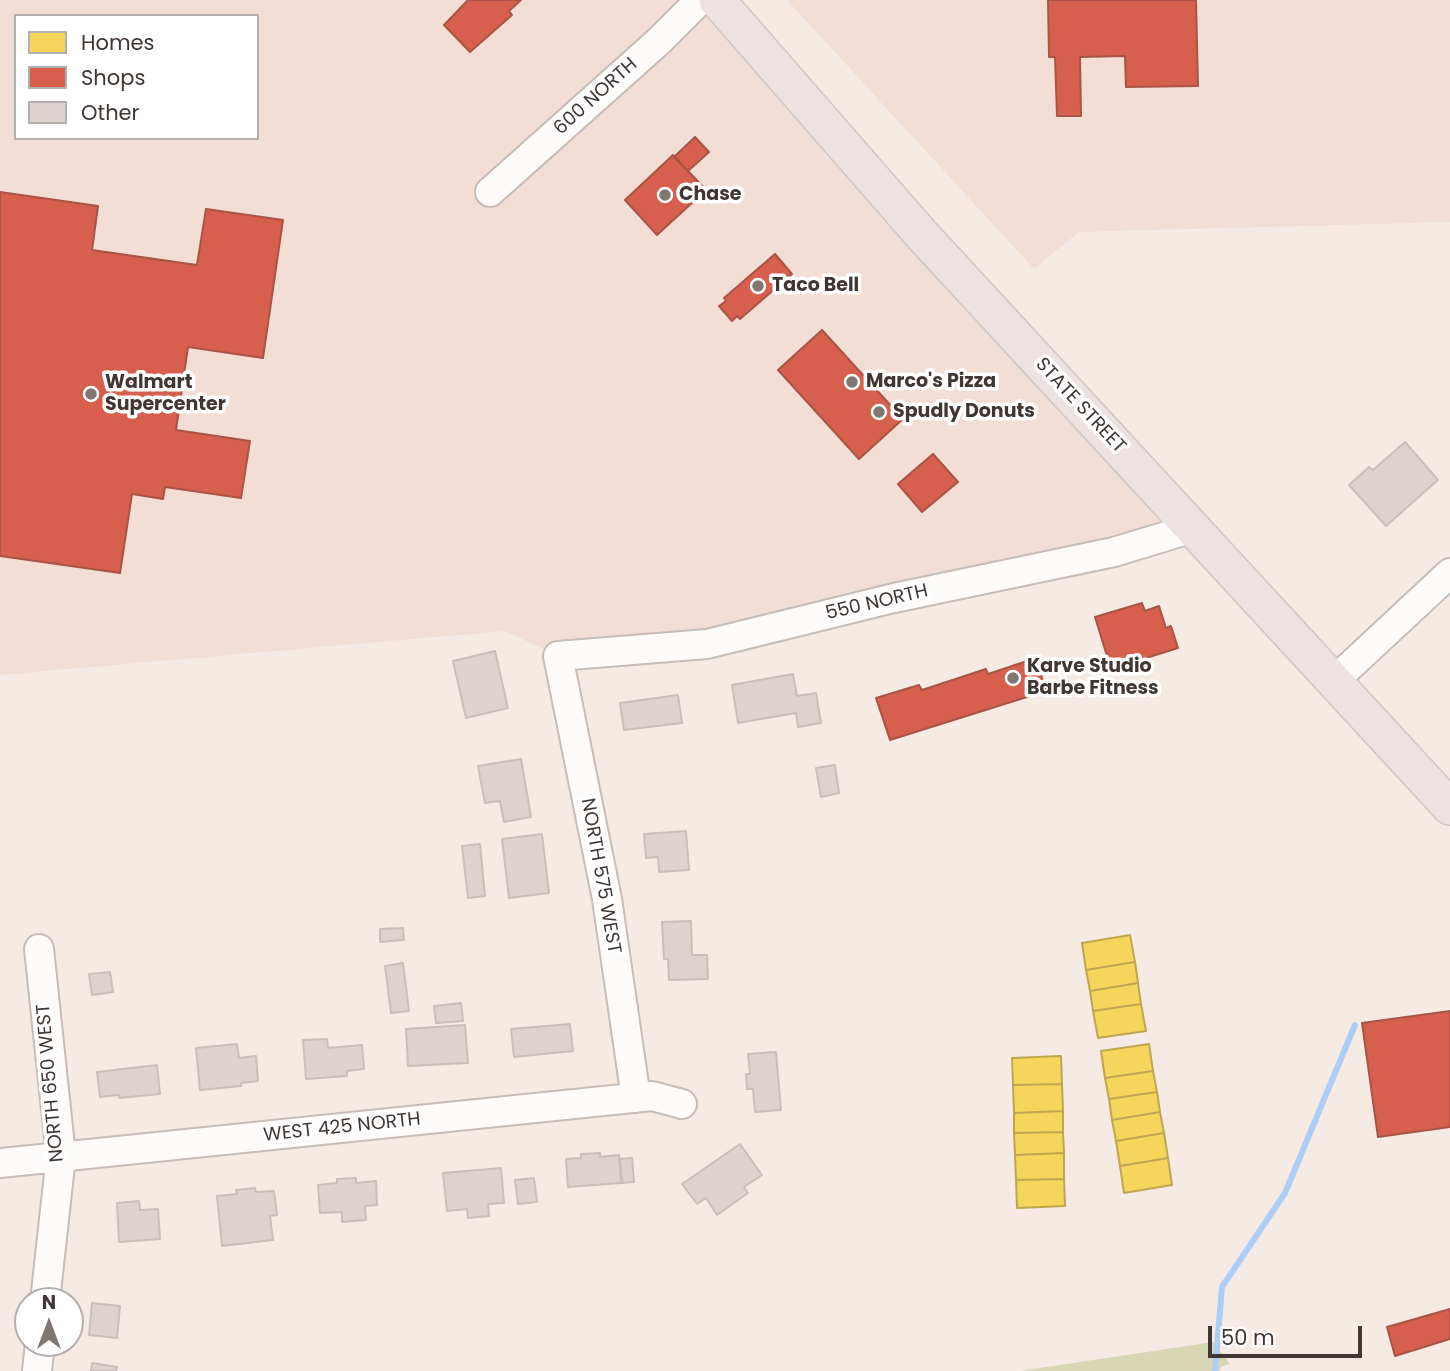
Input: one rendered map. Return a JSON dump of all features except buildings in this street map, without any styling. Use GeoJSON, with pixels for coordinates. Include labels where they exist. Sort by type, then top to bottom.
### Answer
{"type":"FeatureCollection","features":[{"type":"Feature","properties":{"kind":"main road","name":"STATE STREET"},"geometry":{"type":"LineString","coordinates":[[717,0],[922,235],[1450,807]]}},
{"type":"Feature","properties":{"kind":"street","name":"600 NORTH"},"geometry":{"type":"LineString","coordinates":[[490,192],[659,41],[700,0]]}},
{"type":"Feature","properties":{"kind":"street","name":"550 NORTH"},"geometry":{"type":"LineString","coordinates":[[558,656],[707,644],[894,598],[1114,552],[1193,528]]}},
{"type":"Feature","properties":{"kind":"street"},"geometry":{"type":"LineString","coordinates":[[1334,681],[1450,573]]}},
{"type":"Feature","properties":{"kind":"street","name":"NORTH 575 WEST"},"geometry":{"type":"LineString","coordinates":[[558,656],[607,899],[636,1098]]}},
{"type":"Feature","properties":{"kind":"street","name":"NORTH 650 WEST"},"geometry":{"type":"LineString","coordinates":[[39,949],[61,1156],[47,1287]]}},
{"type":"Feature","properties":{"kind":"street","name":"WEST 425 NORTH"},"geometry":{"type":"LineString","coordinates":[[0,1163],[652,1096],[682,1104]]}},
{"type":"Feature","properties":{"kind":"shaded area"},"geometry":{"type":"Polygon","coordinates":[[[0,0],[716,0],[1193,528],[894,598],[558,656],[505,631],[0,675],[0,0]]]}},
{"type":"Feature","properties":{"kind":"shaded area"},"geometry":{"type":"Polygon","coordinates":[[[787,0],[1450,0],[1450,222],[1079,232],[1034,269],[787,0]]]}},
{"type":"Feature","properties":{"kind":"green space"},"geometry":{"type":"Polygon","coordinates":[[[1213,1342],[1230,1364],[1221,1367],[1220,1371],[1020,1371],[1213,1342]]]}},
{"type":"Feature","properties":{"kind":"waterway"},"geometry":{"type":"LineString","coordinates":[[1215,1371],[1222,1287],[1285,1193],[1355,1025]]}},
{"type":"Feature","properties":{"kind":"place","name":"Chase"},"geometry":{"type":"Point","coordinates":[665,195]}},
{"type":"Feature","properties":{"kind":"place","name":"Taco Bell"},"geometry":{"type":"Point","coordinates":[758,286]}},
{"type":"Feature","properties":{"kind":"place","name":"Marco's Pizza"},"geometry":{"type":"Point","coordinates":[852,382]}},
{"type":"Feature","properties":{"kind":"place","name":"Walmart Supercenter"},"geometry":{"type":"Point","coordinates":[91,394]}},
{"type":"Feature","properties":{"kind":"place","name":"Spudly Donuts"},"geometry":{"type":"Point","coordinates":[879,412]}},
{"type":"Feature","properties":{"kind":"place","name":"Karve Studio Barbe Fitness"},"geometry":{"type":"Point","coordinates":[1013,678]}}]}
